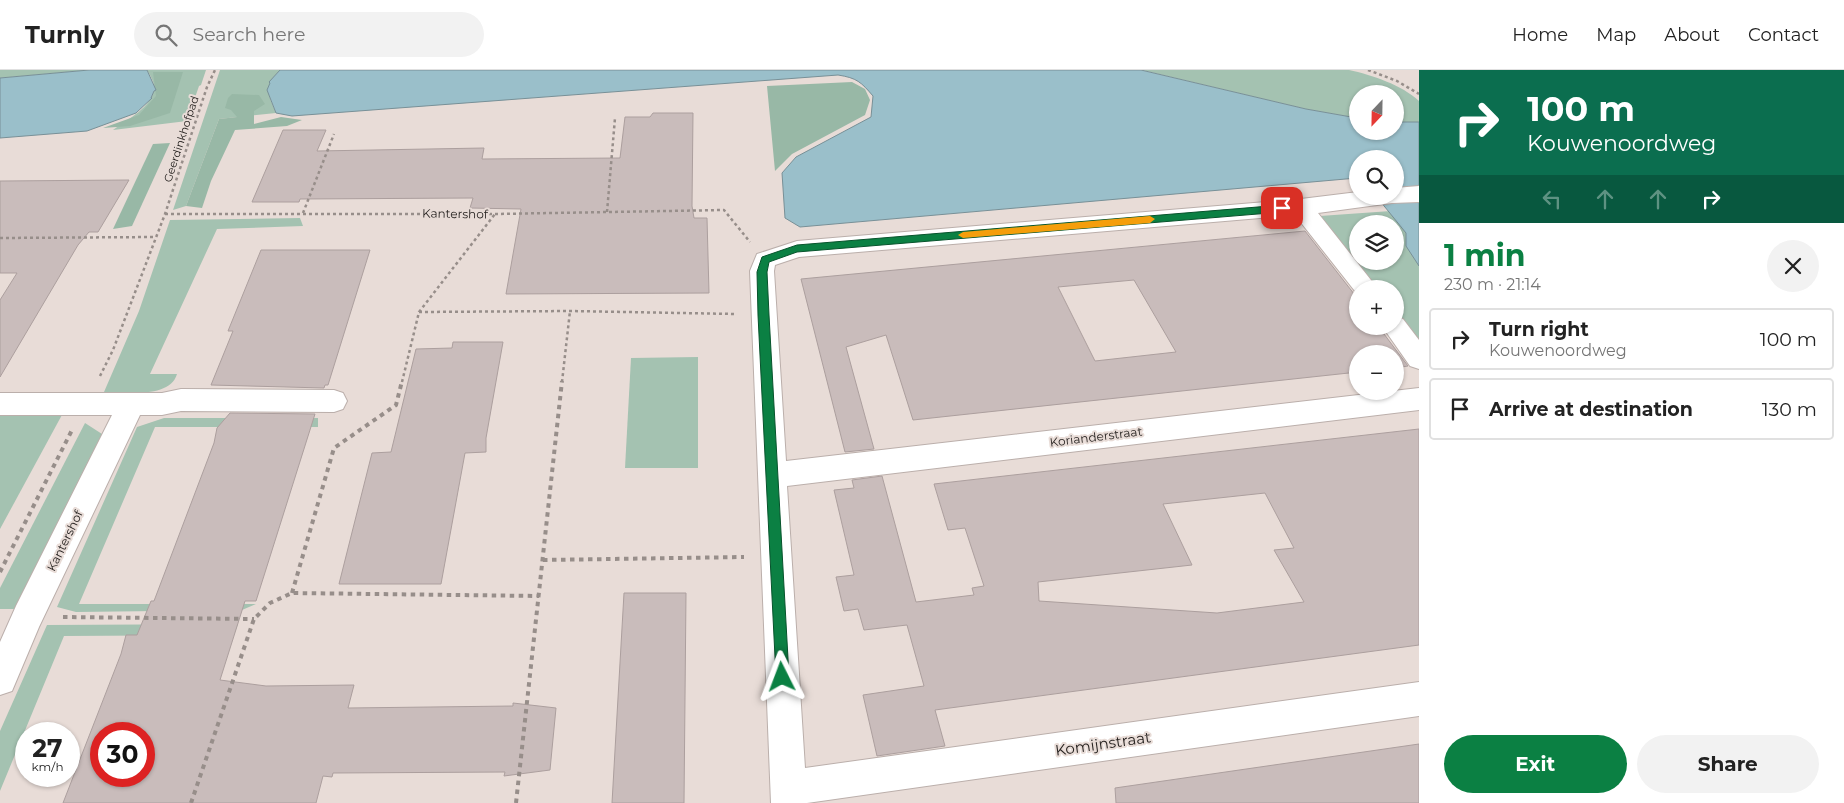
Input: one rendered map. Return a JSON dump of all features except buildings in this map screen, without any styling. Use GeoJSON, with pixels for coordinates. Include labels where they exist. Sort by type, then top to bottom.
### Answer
{"type":"FeatureCollection","features":[{"type":"Feature","properties":{"kind":"street"},"geometry":{"type":"LineString","coordinates":[[1404,195],[1419,194]]}},
{"type":"Feature","properties":{"kind":"street"},"geometry":{"type":"LineString","coordinates":[[788,796],[762,272],[765,260],[797,249],[1301,207],[1349,201]]}},
{"type":"Feature","properties":{"kind":"street"},"geometry":{"type":"LineString","coordinates":[[1301,207],[1359,280]]}},
{"type":"Feature","properties":{"kind":"street"},"geometry":{"type":"LineString","coordinates":[[1401,335],[1419,359]]}},
{"type":"Feature","properties":{"kind":"street","name":"Korianderstraat"},"geometry":{"type":"LineString","coordinates":[[772,474],[1419,399]]}},
{"type":"Feature","properties":{"kind":"street"},"geometry":{"type":"LineString","coordinates":[[0,404],[162,404],[181,400],[334,401]]}},
{"type":"Feature","properties":{"kind":"street","name":"Kantershof"},"geometry":{"type":"LineString","coordinates":[[0,679],[27,617],[132,404]]}},
{"type":"Feature","properties":{"kind":"street","name":"Komijnstraat"},"geometry":{"type":"LineString","coordinates":[[788,796],[1419,699]]}},
{"type":"Feature","properties":{"kind":"path","name":"Geerdinkhofpad"},"geometry":{"type":"LineString","coordinates":[[165,214],[207,87],[215,70]]}},
{"type":"Feature","properties":{"kind":"path"},"geometry":{"type":"LineString","coordinates":[[1368,70],[1419,94]]}},
{"type":"Feature","properties":{"kind":"path"},"geometry":{"type":"LineString","coordinates":[[607,212],[615,118]]}},
{"type":"Feature","properties":{"kind":"path"},"geometry":{"type":"LineString","coordinates":[[304,213],[334,134]]}},
{"type":"Feature","properties":{"kind":"path","name":"Kantershof"},"geometry":{"type":"LineString","coordinates":[[165,214],[495,214],[724,210],[765,260]]}},
{"type":"Feature","properties":{"kind":"path"},"geometry":{"type":"LineString","coordinates":[[292,593],[334,448],[396,405],[419,312],[495,214]]}},
{"type":"Feature","properties":{"kind":"path"},"geometry":{"type":"LineString","coordinates":[[0,238],[156,237]]}},
{"type":"Feature","properties":{"kind":"path"},"geometry":{"type":"LineString","coordinates":[[419,312],[570,311],[764,315]]}},
{"type":"Feature","properties":{"kind":"path"},"geometry":{"type":"LineString","coordinates":[[516,803],[570,311]]}},
{"type":"Feature","properties":{"kind":"path"},"geometry":{"type":"LineString","coordinates":[[543,560],[776,556]]}},
{"type":"Feature","properties":{"kind":"path"},"geometry":{"type":"LineString","coordinates":[[191,803],[254,619],[270,602],[292,593],[538,596]]}},
{"type":"Feature","properties":{"kind":"path"},"geometry":{"type":"LineString","coordinates":[[27,617],[254,619]]}},
{"type":"Feature","properties":{"kind":"green space"},"geometry":{"type":"Polygon","coordinates":[[[0,70],[89,70],[0,78],[0,70]]]}},
{"type":"Feature","properties":{"kind":"green space"},"geometry":{"type":"Polygon","coordinates":[[[147,70],[206,70],[187,121],[113,130],[138,112],[149,101],[154,84],[147,70]]]}},
{"type":"Feature","properties":{"kind":"green space"},"geometry":{"type":"Polygon","coordinates":[[[220,70],[280,70],[269,86],[269,95],[276,113],[219,119],[186,206],[173,210],[220,70]]]}},
{"type":"Feature","properties":{"kind":"green space"},"geometry":{"type":"Polygon","coordinates":[[[1142,70],[1349,70],[1394,85],[1349,85],[1349,117],[1306,109],[1142,70]]]}},
{"type":"Feature","properties":{"kind":"green space"},"geometry":{"type":"Polygon","coordinates":[[[153,72],[183,72],[170,113],[130,126],[103,128],[139,115],[156,96],[153,72]]]}},
{"type":"Feature","properties":{"kind":"green space"},"geometry":{"type":"Polygon","coordinates":[[[852,82],[865,89],[870,100],[865,115],[792,154],[775,171],[767,86],[852,82]]]}},
{"type":"Feature","properties":{"kind":"green space"},"geometry":{"type":"Polygon","coordinates":[[[1404,90],[1419,101],[1419,122],[1404,122],[1404,90]]]}},
{"type":"Feature","properties":{"kind":"green space"},"geometry":{"type":"Polygon","coordinates":[[[232,94],[259,95],[265,104],[254,111],[254,124],[281,117],[302,120],[287,126],[235,130],[211,181],[202,208],[186,206],[219,119],[237,117],[231,110],[225,108],[228,98],[232,94]]]}},
{"type":"Feature","properties":{"kind":"green space"},"geometry":{"type":"Polygon","coordinates":[[[170,143],[132,226],[113,229],[153,144],[170,143]]]}},
{"type":"Feature","properties":{"kind":"green space"},"geometry":{"type":"Polygon","coordinates":[[[1419,209],[1419,342],[1404,323],[1404,280],[1370,280],[1362,270],[1404,270],[1404,215],[1349,215],[1349,253],[1320,216],[1419,209]]]}},
{"type":"Feature","properties":{"kind":"green space"},"geometry":{"type":"Polygon","coordinates":[[[300,218],[303,226],[217,229],[150,374],[177,374],[173,382],[156,391],[134,393],[104,392],[139,311],[170,220],[300,218]]]}},
{"type":"Feature","properties":{"kind":"green space"},"geometry":{"type":"Polygon","coordinates":[[[698,357],[698,468],[625,468],[631,358],[698,357]]]}},
{"type":"Feature","properties":{"kind":"green space"},"geometry":{"type":"Polygon","coordinates":[[[63,413],[0,529],[0,414],[63,413]]]}},
{"type":"Feature","properties":{"kind":"green space"},"geometry":{"type":"Polygon","coordinates":[[[164,418],[318,418],[318,427],[155,427],[79,604],[256,604],[242,610],[76,612],[57,607],[137,427],[164,418]]]}},
{"type":"Feature","properties":{"kind":"green space"},"geometry":{"type":"Polygon","coordinates":[[[85,423],[102,434],[20,609],[0,609],[0,588],[85,423]]]}},
{"type":"Feature","properties":{"kind":"green space"},"geometry":{"type":"Polygon","coordinates":[[[238,624],[234,635],[64,636],[28,722],[15,722],[15,755],[0,791],[0,731],[47,625],[238,624]]]}},
{"type":"Feature","properties":{"kind":"water"},"geometry":{"type":"Polygon","coordinates":[[[89,70],[147,70],[156,90],[152,98],[136,113],[87,131],[0,138],[0,78],[89,70]]]}},
{"type":"Feature","properties":{"kind":"water"},"geometry":{"type":"Polygon","coordinates":[[[280,70],[1141,70],[1306,109],[1349,117],[1349,140],[1404,140],[1404,122],[1419,122],[1419,266],[1406,246],[1404,215],[1391,215],[1383,205],[1404,205],[1404,150],[1349,150],[1349,179],[800,227],[785,218],[782,173],[796,157],[871,117],[873,96],[862,84],[854,79],[838,75],[292,116],[276,113],[267,90],[269,82],[280,70]]]}},
{"type":"Feature","properties":{"kind":"slow traffic"},"geometry":{"type":"LineString","coordinates":[[963,235],[1150,219]]}},
{"type":"Feature","properties":{"kind":"route"},"geometry":{"type":"LineString","coordinates":[[782,677],[762,272],[765,260],[780,253],[797,249],[1282,208]]}}]}
